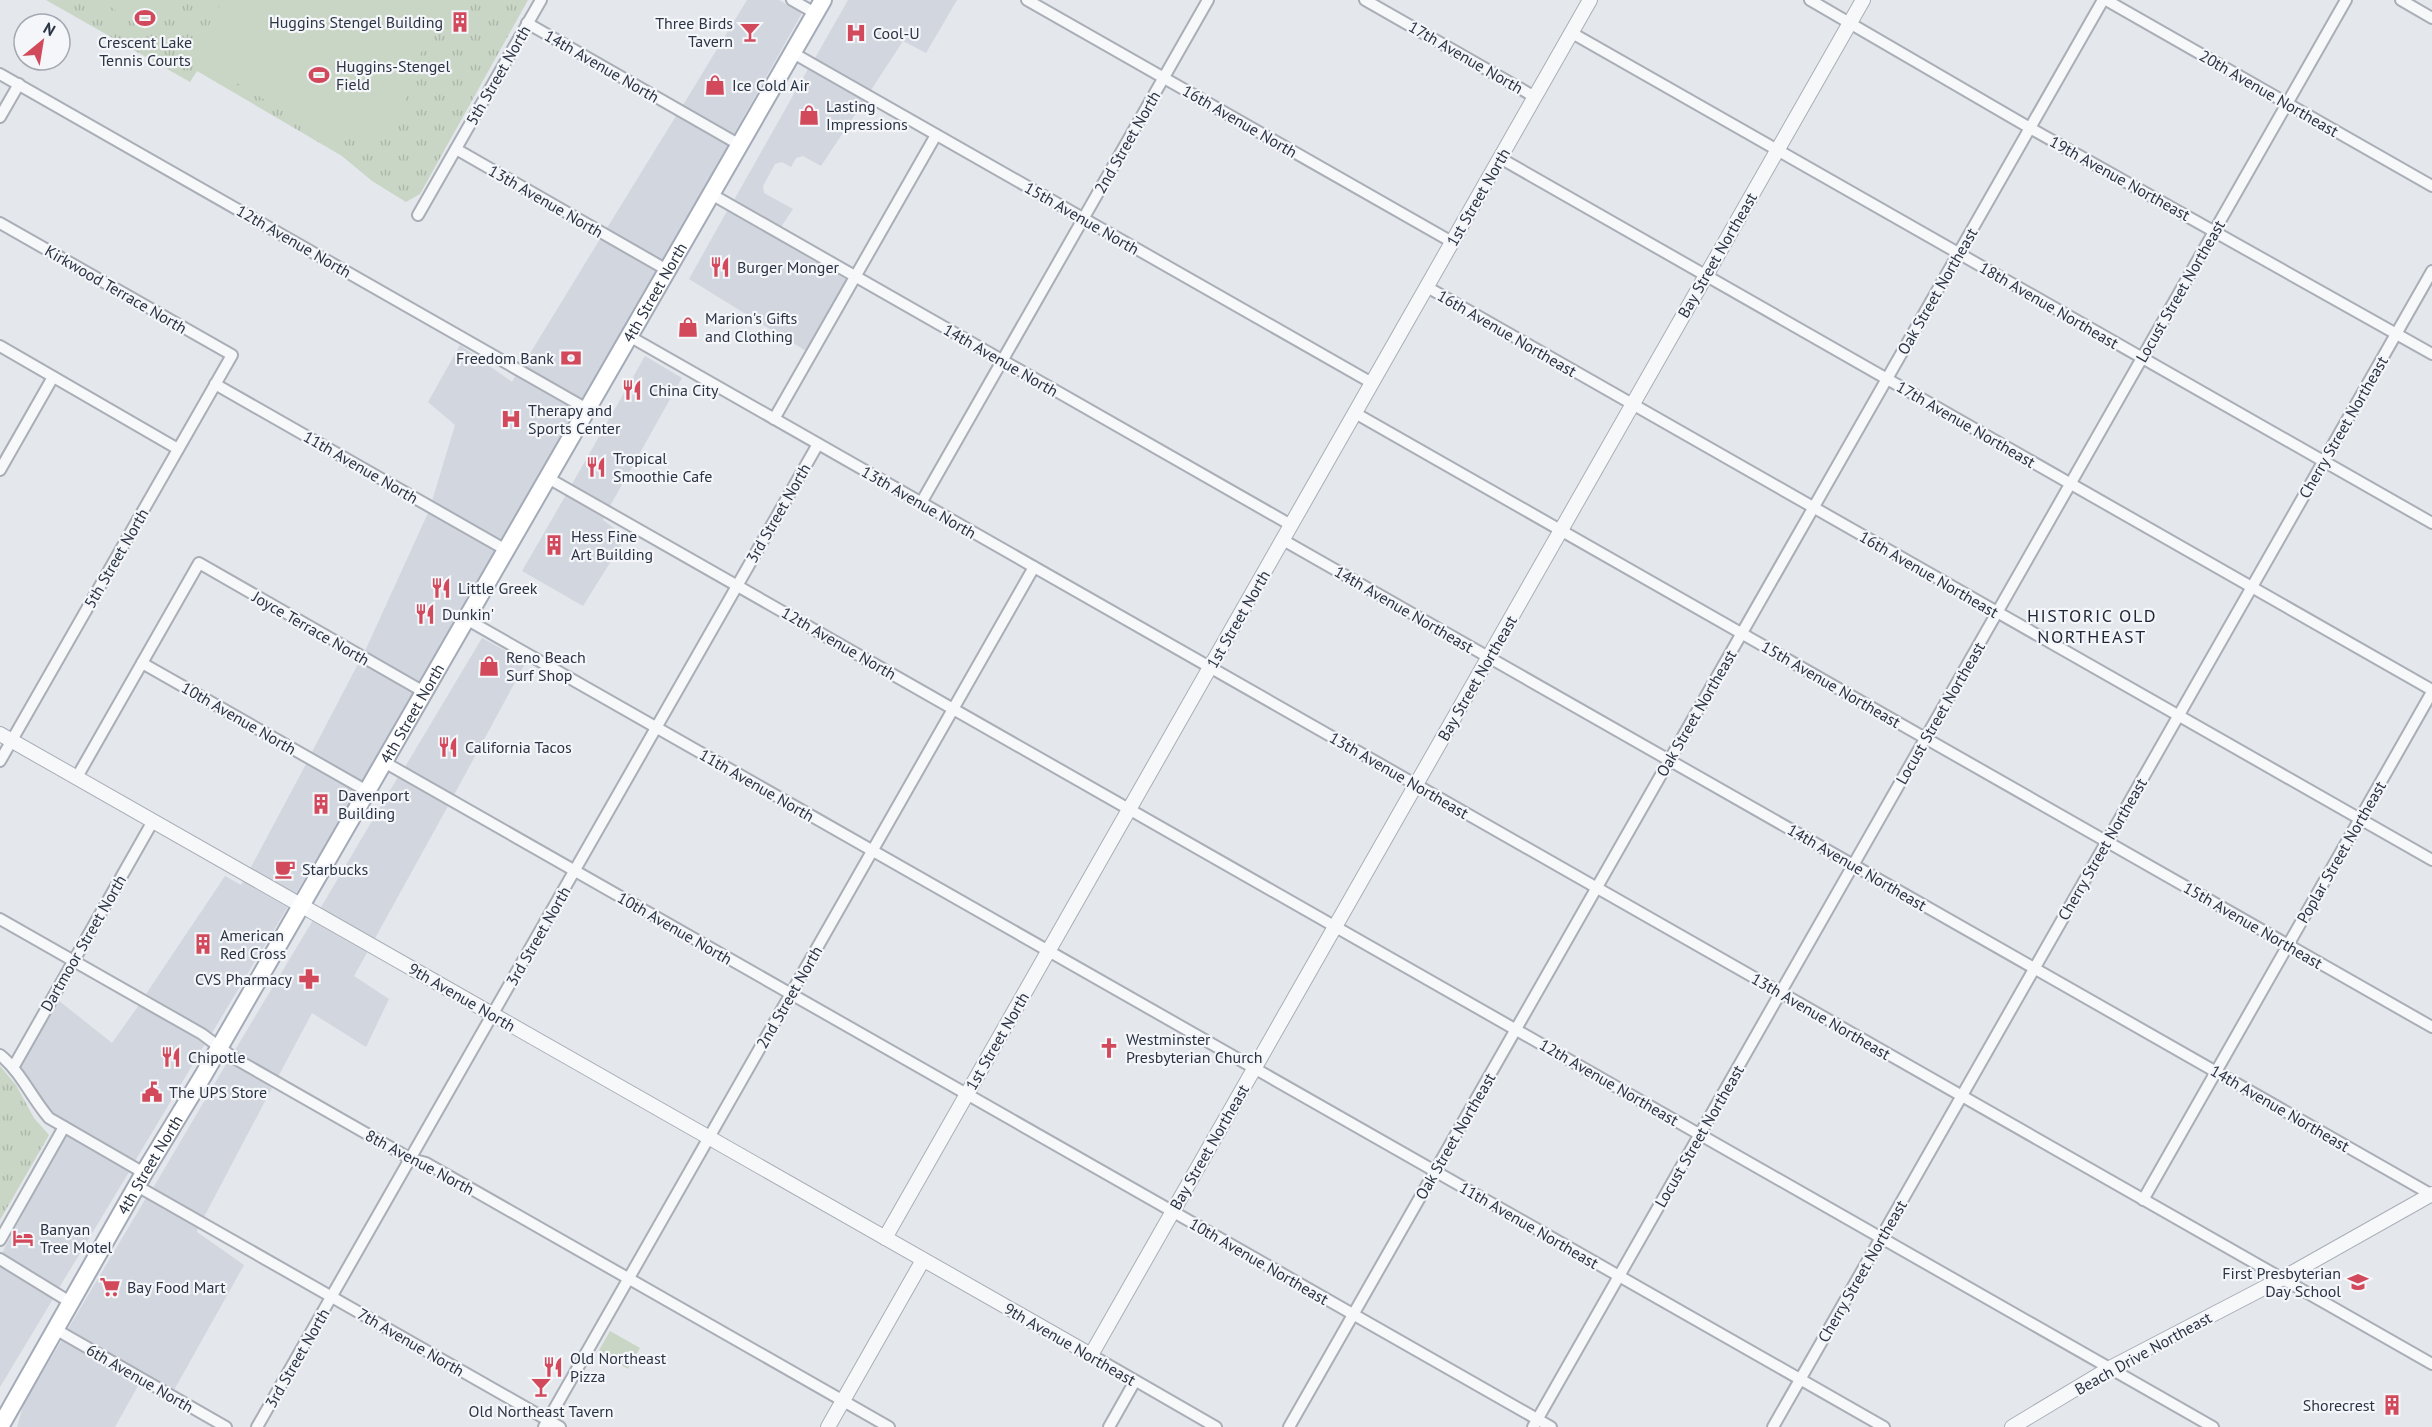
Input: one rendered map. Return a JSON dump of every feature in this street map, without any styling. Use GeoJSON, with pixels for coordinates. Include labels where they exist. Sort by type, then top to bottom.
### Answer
{"type":"FeatureCollection","features":[{"type":"Feature","properties":{"kind":"main road","name":"4th Street North"},"geometry":{"type":"LineString","coordinates":[[0,1427],[140,1180],[220,1046],[819,7]]}},
{"type":"Feature","properties":{"kind":"main road"},"geometry":{"type":"LineString","coordinates":[[6,1427],[10,1410]]}},
{"type":"Feature","properties":{"kind":"street","name":"5th Street North"},"geometry":{"type":"LineString","coordinates":[[418,215],[541,0]]}},
{"type":"Feature","properties":{"kind":"street"},"geometry":{"type":"LineString","coordinates":[[792,0],[819,7]]}},
{"type":"Feature","properties":{"kind":"street","name":"16th Avenue North"},"geometry":{"type":"LineString","coordinates":[[1028,0],[1452,242]]}},
{"type":"Feature","properties":{"kind":"street","name":"2nd Street North"},"geometry":{"type":"LineString","coordinates":[[921,503],[1208,0]]}},
{"type":"Feature","properties":{"kind":"street","name":"17th Avenue North"},"geometry":{"type":"LineString","coordinates":[[1365,0],[1535,97]]}},
{"type":"Feature","properties":{"kind":"street","name":"1st Street North"},"geometry":{"type":"LineString","coordinates":[[885,1238],[1590,0]]}},
{"type":"Feature","properties":{"kind":"street","name":"19th Avenue Northeast"},"geometry":{"type":"LineString","coordinates":[[1810,0],[2030,128],[2432,354]]}},
{"type":"Feature","properties":{"kind":"street","name":"Bay Street Northeast"},"geometry":{"type":"LineString","coordinates":[[1091,1355],[1863,0]]}},
{"type":"Feature","properties":{"kind":"street","name":"20th Avenue Northeast"},"geometry":{"type":"LineString","coordinates":[[2104,0],[2432,186]]}},
{"type":"Feature","properties":{"kind":"street","name":"Oak Street Northeast"},"geometry":{"type":"LineString","coordinates":[[1289,1427],[2104,0]]}},
{"type":"Feature","properties":{"kind":"street","name":"Locust Street Northeast"},"geometry":{"type":"LineString","coordinates":[[1535,1423],[2346,0]]}},
{"type":"Feature","properties":{"kind":"street"},"geometry":{"type":"LineString","coordinates":[[2401,0],[2432,18]]}},
{"type":"Feature","properties":{"kind":"street","name":"14th Avenue North"},"geometry":{"type":"LineString","coordinates":[[527,23],[740,145]]}},
{"type":"Feature","properties":{"kind":"street","name":"18th Avenue Northeast"},"geometry":{"type":"LineString","coordinates":[[1572,33],[2432,523]]}},
{"type":"Feature","properties":{"kind":"street","name":"15th Avenue North"},"geometry":{"type":"LineString","coordinates":[[793,53],[1372,383]]}},
{"type":"Feature","properties":{"kind":"street","name":"12th Avenue North"},"geometry":{"type":"LineString","coordinates":[[0,74],[587,409]]}},
{"type":"Feature","properties":{"kind":"street"},"geometry":{"type":"LineString","coordinates":[[0,117],[19,84]]}},
{"type":"Feature","properties":{"kind":"street"},"geometry":{"type":"LineString","coordinates":[[774,419],[936,135]]}},
{"type":"Feature","properties":{"kind":"street","name":"13th Avenue North"},"geometry":{"type":"LineString","coordinates":[[456,149],[667,270]]}},
{"type":"Feature","properties":{"kind":"street","name":"17th Avenue Northeast"},"geometry":{"type":"LineString","coordinates":[[1500,158],[2432,691]]}},
{"type":"Feature","properties":{"kind":"street","name":"14th Avenue North"},"geometry":{"type":"LineString","coordinates":[[711,194],[1291,525]]}},
{"type":"Feature","properties":{"kind":"street","name":"Kirkwood Terrace North"},"geometry":{"type":"LineString","coordinates":[[0,223],[232,355]]}},
{"type":"Feature","properties":{"kind":"street","name":"Cherry Street Northeast"},"geometry":{"type":"LineString","coordinates":[[1773,1427],[2432,271]]}},
{"type":"Feature","properties":{"kind":"street","name":"16th Avenue Northeast"},"geometry":{"type":"LineString","coordinates":[[1427,287],[2432,860]]}},
{"type":"Feature","properties":{"kind":"street","name":"13th Avenue North"},"geometry":{"type":"LineString","coordinates":[[629,336],[1210,668]]}},
{"type":"Feature","properties":{"kind":"street"},"geometry":{"type":"LineString","coordinates":[[0,346],[178,449]]}},
{"type":"Feature","properties":{"kind":"street","name":"5th Street North"},"geometry":{"type":"LineString","coordinates":[[0,761],[6,737],[232,355]]}},
{"type":"Feature","properties":{"kind":"street"},"geometry":{"type":"LineString","coordinates":[[0,470],[53,377]]}},
{"type":"Feature","properties":{"kind":"street","name":"11th Avenue North"},"geometry":{"type":"LineString","coordinates":[[215,384],[506,550]]}},
{"type":"Feature","properties":{"kind":"street","name":"15th Avenue Northeast"},"geometry":{"type":"LineString","coordinates":[[1355,413],[2432,1027]]}},
{"type":"Feature","properties":{"kind":"street","name":"3rd Street North"},"geometry":{"type":"LineString","coordinates":[[258,1427],[818,444]]}},
{"type":"Feature","properties":{"kind":"street","name":"12th Avenue North"},"geometry":{"type":"LineString","coordinates":[[548,478],[1129,809]]}},
{"type":"Feature","properties":{"kind":"street","name":"14th Avenue Northeast"},"geometry":{"type":"LineString","coordinates":[[1283,540],[2432,1194]]}},
{"type":"Feature","properties":{"kind":"street","name":"Joyce Terrace North"},"geometry":{"type":"LineString","coordinates":[[142,663],[199,563],[424,692]]}},
{"type":"Feature","properties":{"kind":"street","name":"2nd Street North"},"geometry":{"type":"LineString","coordinates":[[546,1424],[1034,567]]}},
{"type":"Feature","properties":{"kind":"street","name":"11th Avenue North"},"geometry":{"type":"LineString","coordinates":[[466,619],[1048,951]]}},
{"type":"Feature","properties":{"kind":"street"},"geometry":{"type":"LineString","coordinates":[[77,777],[142,663]]}},
{"type":"Feature","properties":{"kind":"street","name":"10th Avenue North"},"geometry":{"type":"LineString","coordinates":[[142,663],[367,791]]}},
{"type":"Feature","properties":{"kind":"street","name":"13th Avenue Northeast"},"geometry":{"type":"LineString","coordinates":[[1210,668],[2432,1364]]}},
{"type":"Feature","properties":{"kind":"street","name":"Poplar Street Northeast"},"geometry":{"type":"LineString","coordinates":[[2143,1200],[2432,691]]}},
{"type":"Feature","properties":{"kind":"street","name":"9th Avenue North"},"geometry":{"type":"LineString","coordinates":[[6,737],[923,1260]]}},
{"type":"Feature","properties":{"kind":"street","name":"10th Avenue North"},"geometry":{"type":"LineString","coordinates":[[384,762],[967,1094]]}},
{"type":"Feature","properties":{"kind":"street","name":"12th Avenue Northeast"},"geometry":{"type":"LineString","coordinates":[[1129,809],[2213,1427]]}},
{"type":"Feature","properties":{"kind":"street","name":"Dartmoor Street North"},"geometry":{"type":"LineString","coordinates":[[14,1066],[153,821]]}},
{"type":"Feature","properties":{"kind":"street","name":"8th Avenue North"},"geometry":{"type":"LineString","coordinates":[[0,919],[220,1046],[234,1058],[411,1158],[426,1163],[889,1427]]}},
{"type":"Feature","properties":{"kind":"street","name":"11th Avenue Northeast"},"geometry":{"type":"LineString","coordinates":[[1048,951],[1884,1427]]}},
{"type":"Feature","properties":{"kind":"street","name":"7th Avenue North"},"geometry":{"type":"LineString","coordinates":[[0,1055],[14,1066],[37,1104],[49,1118],[140,1180],[546,1424],[560,1427]]}},
{"type":"Feature","properties":{"kind":"street","name":"10th Avenue Northeast"},"geometry":{"type":"LineString","coordinates":[[967,1094],[1353,1315],[1535,1423],[1551,1427]]}},
{"type":"Feature","properties":{"kind":"street"},"geometry":{"type":"LineString","coordinates":[[0,1240],[64,1127]]}},
{"type":"Feature","properties":{"kind":"street","name":"Beach Drive Northeast"},"geometry":{"type":"LineString","coordinates":[[2012,1427],[2110,1368],[2281,1278],[2432,1194]]}},
{"type":"Feature","properties":{"kind":"street"},"geometry":{"type":"LineString","coordinates":[[0,1260],[70,1302]]}},
{"type":"Feature","properties":{"kind":"street"},"geometry":{"type":"LineString","coordinates":[[828,1427],[923,1260]]}},
{"type":"Feature","properties":{"kind":"street","name":"9th Avenue Northeast"},"geometry":{"type":"LineString","coordinates":[[923,1260],[1216,1427]]}},
{"type":"Feature","properties":{"kind":"street","name":"6th Avenue North"},"geometry":{"type":"LineString","coordinates":[[55,1329],[226,1427]]}},
{"type":"Feature","properties":{"kind":"street"},"geometry":{"type":"LineString","coordinates":[[1109,1427],[1135,1381]]}},
{"type":"Feature","properties":{"kind":"shaded area"},"geometry":{"type":"Polygon","coordinates":[[[747,0],[779,0],[802,13],[734,134],[683,105],[747,0]]]}},
{"type":"Feature","properties":{"kind":"shaded area"},"geometry":{"type":"Polygon","coordinates":[[[848,0],[957,0],[926,53],[903,41],[871,90],[815,58],[848,0]]]}},
{"type":"Feature","properties":{"kind":"shaded area"},"geometry":{"type":"Polygon","coordinates":[[[808,69],[864,101],[821,166],[803,156],[796,158],[791,167],[782,162],[775,164],[763,186],[764,193],[793,209],[781,227],[734,200],[808,69]]]}},
{"type":"Feature","properties":{"kind":"shaded area"},"geometry":{"type":"Polygon","coordinates":[[[676,116],[728,145],[663,261],[607,228],[676,116]]]}},
{"type":"Feature","properties":{"kind":"shaded area"},"geometry":{"type":"Polygon","coordinates":[[[727,211],[847,280],[806,351],[689,279],[727,211]]]}},
{"type":"Feature","properties":{"kind":"shaded area"},"geometry":{"type":"Polygon","coordinates":[[[600,239],[657,272],[585,400],[523,365],[600,239]]]}},
{"type":"Feature","properties":{"kind":"shaded area"},"geometry":{"type":"Polygon","coordinates":[[[460,345],[512,382],[516,375],[579,411],[504,542],[432,501],[455,425],[428,402],[460,345]]]}},
{"type":"Feature","properties":{"kind":"shaded area"},"geometry":{"type":"Polygon","coordinates":[[[645,356],[682,378],[610,506],[572,484],[645,356]]]}},
{"type":"Feature","properties":{"kind":"shaded area"},"geometry":{"type":"Polygon","coordinates":[[[566,495],[604,517],[603,520],[626,537],[583,606],[522,571],[566,495]]]}},
{"type":"Feature","properties":{"kind":"shaded area"},"geometry":{"type":"Polygon","coordinates":[[[428,513],[498,553],[422,683],[365,651],[428,513]]]}},
{"type":"Feature","properties":{"kind":"shaded area"},"geometry":{"type":"Polygon","coordinates":[[[482,638],[526,662],[454,795],[405,767],[482,638]]]}},
{"type":"Feature","properties":{"kind":"shaded area"},"geometry":{"type":"Polygon","coordinates":[[[359,662],[415,694],[363,782],[312,752],[359,662]]]}},
{"type":"Feature","properties":{"kind":"shaded area"},"geometry":{"type":"Polygon","coordinates":[[[306,764],[356,792],[295,895],[250,869],[306,764]]]}},
{"type":"Feature","properties":{"kind":"shaded area"},"geometry":{"type":"Polygon","coordinates":[[[398,777],[448,806],[374,940],[320,909],[398,777]]]}},
{"type":"Feature","properties":{"kind":"shaded area"},"geometry":{"type":"Polygon","coordinates":[[[225,876],[241,885],[244,880],[289,905],[212,1033],[146,994],[225,876]]]}},
{"type":"Feature","properties":{"kind":"shaded area"},"geometry":{"type":"Polygon","coordinates":[[[313,920],[368,951],[354,976],[389,999],[366,1047],[312,1013],[278,1077],[235,1050],[313,920]]]}},
{"type":"Feature","properties":{"kind":"shaded area"},"geometry":{"type":"Polygon","coordinates":[[[58,1000],[112,1043],[139,1005],[205,1044],[135,1161],[53,1113],[20,1065],[58,1000]]]}},
{"type":"Feature","properties":{"kind":"shaded area"},"geometry":{"type":"Polygon","coordinates":[[[228,1061],[272,1088],[204,1217],[153,1188],[228,1061]]]}},
{"type":"Feature","properties":{"kind":"shaded area"},"geometry":{"type":"Polygon","coordinates":[[[65,1135],[129,1172],[59,1288],[2,1253],[65,1135]]]}},
{"type":"Feature","properties":{"kind":"shaded area"},"geometry":{"type":"Polygon","coordinates":[[[146,1198],[198,1228],[197,1232],[244,1265],[174,1390],[68,1329],[146,1198]]]}},
{"type":"Feature","properties":{"kind":"shaded area"},"geometry":{"type":"Polygon","coordinates":[[[0,1267],[53,1299],[0,1387],[0,1267]]]}},
{"type":"Feature","properties":{"kind":"shaded area"},"geometry":{"type":"Polygon","coordinates":[[[62,1340],[139,1384],[115,1427],[17,1427],[24,1403],[62,1340]]]}},
{"type":"Feature","properties":{"kind":"green space"},"geometry":{"type":"Polygon","coordinates":[[[46,0],[528,0],[420,194],[406,202],[372,181],[342,156],[197,71],[190,82],[72,15],[72,12],[67,12],[46,0]]]}},
{"type":"Feature","properties":{"kind":"green space","name":"Crescent Lake Tennis Courts"},"geometry":{"type":"Polygon","coordinates":[[[99,0],[173,0],[153,33],[99,0]]]}},
{"type":"Feature","properties":{"kind":"green space","name":"Huggins-Stengel Field"},"geometry":{"type":"Polygon","coordinates":[[[223,0],[451,0],[419,56],[408,95],[393,129],[336,142],[191,56],[223,0]]]}},
{"type":"Feature","properties":{"kind":"green space"},"geometry":{"type":"Polygon","coordinates":[[[0,1066],[16,1085],[34,1118],[49,1135],[0,1220],[0,1066]]]}},
{"type":"Feature","properties":{"kind":"green space"},"geometry":{"type":"Polygon","coordinates":[[[610,1331],[640,1348],[628,1369],[598,1352],[610,1331]]]}},
{"type":"Feature","properties":{"kind":"place","name":"Crescent Lake Tennis Courts"},"geometry":{"type":"Point","coordinates":[145,18]}},
{"type":"Feature","properties":{"kind":"place","name":"Huggins Stengel Building"},"geometry":{"type":"Point","coordinates":[460,22]}},
{"type":"Feature","properties":{"kind":"place","name":"Three Birds Tavern"},"geometry":{"type":"Point","coordinates":[750,32]}},
{"type":"Feature","properties":{"kind":"place","name":"Cool-U"},"geometry":{"type":"Point","coordinates":[856,33]}},
{"type":"Feature","properties":{"kind":"place","name":"Huggins-Stengel Field"},"geometry":{"type":"Point","coordinates":[319,75]}},
{"type":"Feature","properties":{"kind":"place","name":"Ice Cold Air"},"geometry":{"type":"Point","coordinates":[715,85]}},
{"type":"Feature","properties":{"kind":"place","name":"Lasting Impressions"},"geometry":{"type":"Point","coordinates":[809,115]}},
{"type":"Feature","properties":{"kind":"place","name":"Burger Monger"},"geometry":{"type":"Point","coordinates":[720,267]}},
{"type":"Feature","properties":{"kind":"place","name":"Marion's Gifts and Clothing"},"geometry":{"type":"Point","coordinates":[688,327]}},
{"type":"Feature","properties":{"kind":"place","name":"Freedom Bank"},"geometry":{"type":"Point","coordinates":[571,358]}},
{"type":"Feature","properties":{"kind":"place","name":"China City"},"geometry":{"type":"Point","coordinates":[632,390]}},
{"type":"Feature","properties":{"kind":"place","name":"Therapy and Sports Center"},"geometry":{"type":"Point","coordinates":[511,419]}},
{"type":"Feature","properties":{"kind":"place","name":"Tropical Smoothie Cafe"},"geometry":{"type":"Point","coordinates":[596,467]}},
{"type":"Feature","properties":{"kind":"place","name":"Hess Fine Art Building"},"geometry":{"type":"Point","coordinates":[554,545]}},
{"type":"Feature","properties":{"kind":"place","name":"Little Greek"},"geometry":{"type":"Point","coordinates":[441,588]}},
{"type":"Feature","properties":{"kind":"place","name":"Dunkin'"},"geometry":{"type":"Point","coordinates":[425,614]}},
{"type":"Feature","properties":{"kind":"place","name":"Reno Beach Surf Shop"},"geometry":{"type":"Point","coordinates":[489,666]}},
{"type":"Feature","properties":{"kind":"place","name":"California Tacos"},"geometry":{"type":"Point","coordinates":[448,747]}},
{"type":"Feature","properties":{"kind":"place","name":"Davenport Building"},"geometry":{"type":"Point","coordinates":[321,804]}},
{"type":"Feature","properties":{"kind":"place","name":"Starbucks"},"geometry":{"type":"Point","coordinates":[285,869]}},
{"type":"Feature","properties":{"kind":"place","name":"American Red Cross"},"geometry":{"type":"Point","coordinates":[203,944]}},
{"type":"Feature","properties":{"kind":"place","name":"CVS Pharmacy"},"geometry":{"type":"Point","coordinates":[309,979]}},
{"type":"Feature","properties":{"kind":"place","name":"Westminster Presbyterian Church"},"geometry":{"type":"Point","coordinates":[1109,1048]}},
{"type":"Feature","properties":{"kind":"place","name":"Chipotle"},"geometry":{"type":"Point","coordinates":[171,1057]}},
{"type":"Feature","properties":{"kind":"place","name":"The UPS Store"},"geometry":{"type":"Point","coordinates":[152,1092]}},
{"type":"Feature","properties":{"kind":"place","name":"Banyan Tree Motel"},"geometry":{"type":"Point","coordinates":[23,1238]}},
{"type":"Feature","properties":{"kind":"place","name":"First Presbyterian Day School"},"geometry":{"type":"Point","coordinates":[2358,1282]}},
{"type":"Feature","properties":{"kind":"place","name":"Bay Food Mart"},"geometry":{"type":"Point","coordinates":[110,1287]}},
{"type":"Feature","properties":{"kind":"place","name":"Old Northeast Pizza"},"geometry":{"type":"Point","coordinates":[553,1367]}},
{"type":"Feature","properties":{"kind":"place","name":"Old Northeast Tavern"},"geometry":{"type":"Point","coordinates":[541,1387]}},
{"type":"Feature","properties":{"kind":"place","name":"Shorecrest"},"geometry":{"type":"Point","coordinates":[2392,1405]}},
{"type":"Feature","properties":{"kind":"district","name":"HISTORIC OLD NORTHEAST"},"geometry":{"type":"Point","coordinates":[2092,626]}}]}
